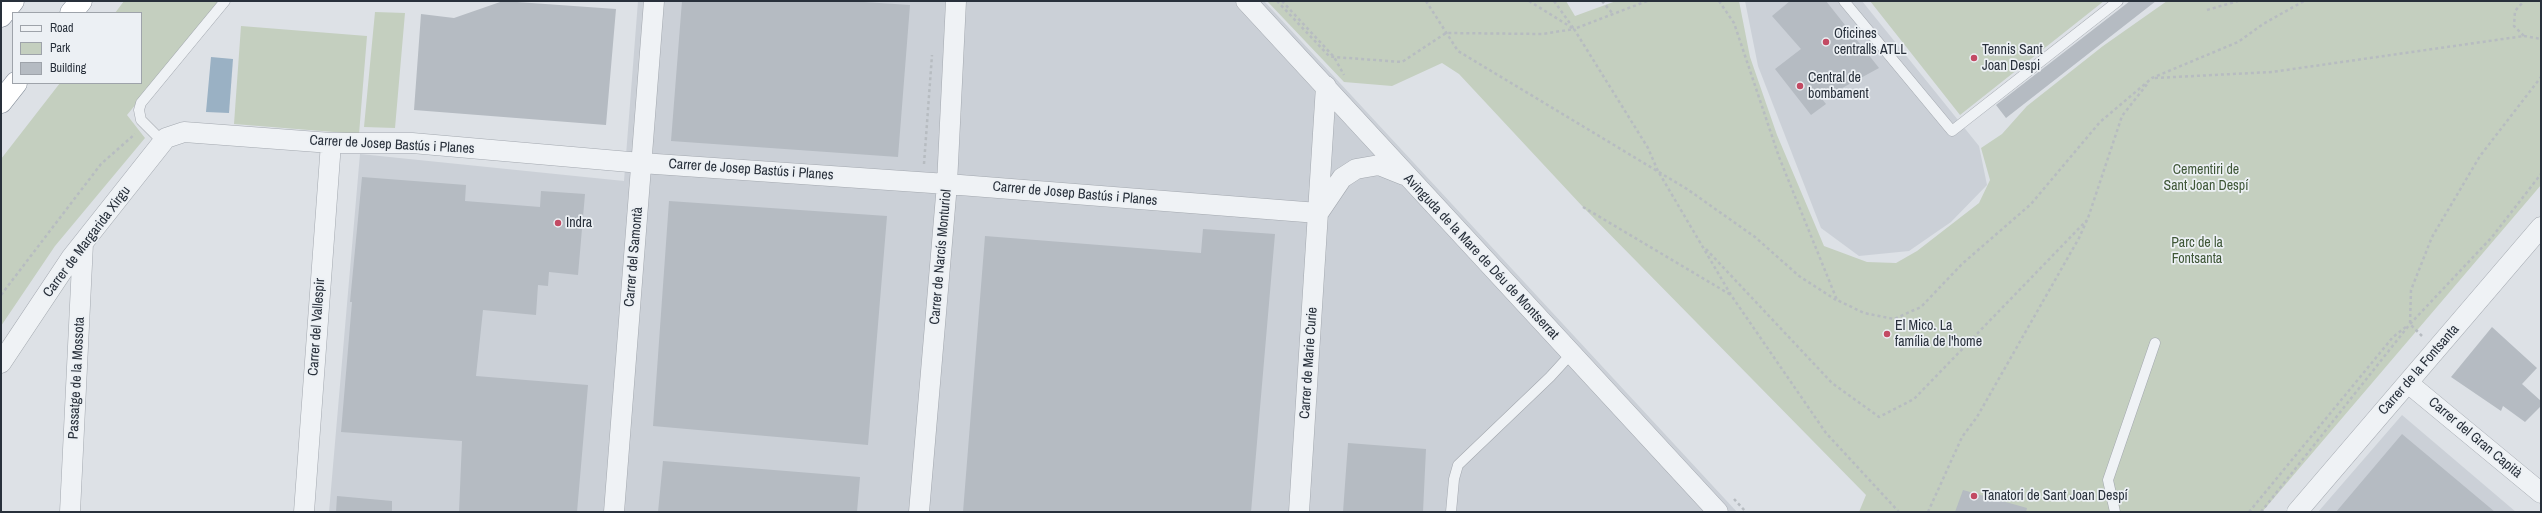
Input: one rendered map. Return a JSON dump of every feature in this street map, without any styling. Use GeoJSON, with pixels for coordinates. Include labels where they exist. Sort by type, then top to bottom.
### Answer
{"type":"FeatureCollection","features":[{"type":"Feature","properties":{"kind":"highway"},"geometry":{"type":"LineString","coordinates":[[1,16],[13,1]]}},
{"type":"Feature","properties":{"kind":"highway"},"geometry":{"type":"LineString","coordinates":[[72,12],[81,1]]}},
{"type":"Feature","properties":{"kind":"highway"},"geometry":{"type":"LineString","coordinates":[[1,102],[15,84]]}},
{"type":"Feature","properties":{"kind":"street","name":"Carrer del Samontà"},"geometry":{"type":"LineString","coordinates":[[614,512],[654,1]]}},
{"type":"Feature","properties":{"kind":"street","name":"Carrer de Narcís Monturiol"},"geometry":{"type":"LineString","coordinates":[[920,512],[947,184],[956,1]]}},
{"type":"Feature","properties":{"kind":"street","name":"Avinguda de la Mare de Déu de Montserrat"},"geometry":{"type":"LineString","coordinates":[[1246,1],[1718,512]]}},
{"type":"Feature","properties":{"kind":"street","name":"Carrer de Marie Curie"},"geometry":{"type":"LineString","coordinates":[[1299,512],[1326,86]]}},
{"type":"Feature","properties":{"kind":"street","name":"Carrer de Josep Bastús i Planes"},"geometry":{"type":"LineString","coordinates":[[184,132],[331,143],[412,143],[641,163],[923,182],[1318,213]]}},
{"type":"Feature","properties":{"kind":"street","name":"Carrer de Margarida Xirgu"},"geometry":{"type":"LineString","coordinates":[[1,363],[71,258],[166,138],[184,132]]}},
{"type":"Feature","properties":{"kind":"street","name":"Carrer del Vallespir"},"geometry":{"type":"LineString","coordinates":[[304,512],[331,143]]}},
{"type":"Feature","properties":{"kind":"street"},"geometry":{"type":"LineString","coordinates":[[1318,213],[1342,178],[1356,169],[1379,165],[1406,175]]}},
{"type":"Feature","properties":{"kind":"street","name":"Carrer de la Fontsanta"},"geometry":{"type":"LineString","coordinates":[[2297,512],[2541,227]]}},
{"type":"Feature","properties":{"kind":"street","name":"Passatge de la Mossota"},"geometry":{"type":"LineString","coordinates":[[70,512],[83,243]]}},
{"type":"Feature","properties":{"kind":"street","name":"Carrer del Gran Capità"},"geometry":{"type":"LineString","coordinates":[[2408,383],[2541,493]]}},
{"type":"Feature","properties":{"kind":"lane"},"geometry":{"type":"LineString","coordinates":[[163,142],[141,120],[139,110],[141,102],[225,1]]}},
{"type":"Feature","properties":{"kind":"lane"},"geometry":{"type":"LineString","coordinates":[[1844,1],[1952,131],[2118,1]]}},
{"type":"Feature","properties":{"kind":"lane"},"geometry":{"type":"LineString","coordinates":[[2115,512],[2108,480],[2155,343]]}},
{"type":"Feature","properties":{"kind":"lane"},"geometry":{"type":"LineString","coordinates":[[1451,512],[1454,479],[1458,465],[1550,377],[1571,354]]}},
{"type":"Feature","properties":{"kind":"path"},"geometry":{"type":"LineString","coordinates":[[1277,1],[1329,56],[1402,62],[1446,33],[1542,34],[1574,29],[1647,1]]}},
{"type":"Feature","properties":{"kind":"path"},"geometry":{"type":"LineString","coordinates":[[1426,1],[1458,51],[1658,171],[1755,237],[1799,276],[1837,300],[1864,313],[1894,319],[1921,307],[1962,264],[2031,204],[2100,122],[2152,78],[2238,42],[2263,24],[2304,1]]}},
{"type":"Feature","properties":{"kind":"path"},"geometry":{"type":"LineString","coordinates":[[1530,1],[1574,29]]}},
{"type":"Feature","properties":{"kind":"path"},"geometry":{"type":"LineString","coordinates":[[1554,1],[1574,29],[1648,148],[1658,171],[1703,245],[1731,295],[1826,433],[1899,512]]}},
{"type":"Feature","properties":{"kind":"path"},"geometry":{"type":"LineString","coordinates":[[1602,1],[1613,14]]}},
{"type":"Feature","properties":{"kind":"path"},"geometry":{"type":"LineString","coordinates":[[1719,1],[1734,23],[1779,157],[1837,300]]}},
{"type":"Feature","properties":{"kind":"path"},"geometry":{"type":"LineString","coordinates":[[2207,10],[2238,1]]}},
{"type":"Feature","properties":{"kind":"path"},"geometry":{"type":"LineString","coordinates":[[2524,1],[2515,11],[2514,26],[2524,36]]}},
{"type":"Feature","properties":{"kind":"path"},"geometry":{"type":"LineString","coordinates":[[1928,512],[1962,437],[1977,417],[2076,244],[2088,218],[2122,116],[2152,78],[2272,72],[2524,36],[2541,39]]}},
{"type":"Feature","properties":{"kind":"path","name":"Carrer de Narcís Monturiol"},"geometry":{"type":"LineString","coordinates":[[923,182],[932,51]]}},
{"type":"Feature","properties":{"kind":"path"},"geometry":{"type":"LineString","coordinates":[[2249,512],[2393,337],[2410,324],[2412,290],[2432,238],[2480,156],[2541,77]]}},
{"type":"Feature","properties":{"kind":"path"},"geometry":{"type":"LineString","coordinates":[[1,295],[100,164],[146,124]]}},
{"type":"Feature","properties":{"kind":"path"},"geometry":{"type":"LineString","coordinates":[[2261,512],[2410,324],[2492,237],[2541,174]]}},
{"type":"Feature","properties":{"kind":"path"},"geometry":{"type":"LineString","coordinates":[[1583,207],[1731,295]]}},
{"type":"Feature","properties":{"kind":"path"},"geometry":{"type":"LineString","coordinates":[[1703,245],[1832,383],[1879,416],[1914,399],[2088,218]]}},
{"type":"Feature","properties":{"kind":"shaded area"},"geometry":{"type":"Polygon","coordinates":[[[638,1],[1264,1],[1737,512],[329,512],[360,154],[624,181],[638,1]]]}},
{"type":"Feature","properties":{"kind":"shaded area"},"geometry":{"type":"Polygon","coordinates":[[[1745,1],[1862,1],[1979,146],[1987,185],[1951,222],[1909,251],[1859,256],[1821,228],[1758,66],[1745,1]]]}},
{"type":"Feature","properties":{"kind":"shaded area"},"geometry":{"type":"Polygon","coordinates":[[[2402,415],[2516,512],[2318,512],[2402,415]]]}},
{"type":"Feature","properties":{"kind":"green space"},"geometry":{"type":"Polygon","coordinates":[[[124,1],[221,1],[127,115],[145,138],[55,246],[1,326],[1,159],[59,84],[142,84],[142,12],[116,12],[124,1]]]}},
{"type":"Feature","properties":{"kind":"green space","name":"Parc de la Fontsanta"},"geometry":{"type":"Polygon","coordinates":[[[1267,1],[1566,1],[1575,16],[1616,1],[1739,1],[1750,57],[1777,135],[1824,246],[1867,262],[1896,263],[1917,251],[1979,203],[1990,180],[1981,148],[2002,134],[2027,106],[2103,46],[2167,1],[2541,1],[2541,185],[2262,512],[1859,512],[1866,495],[1583,207],[1459,74],[1442,63],[1392,86],[1344,82],[1267,1]]]}},
{"type":"Feature","properties":{"kind":"green space","name":"Tennis Sant Joan Despi"},"geometry":{"type":"Polygon","coordinates":[[[1870,1],[2104,1],[1960,115],[1870,1]]]}},
{"type":"Feature","properties":{"kind":"green space"},"geometry":{"type":"Polygon","coordinates":[[[375,12],[405,13],[395,128],[364,127],[375,12]]]}},
{"type":"Feature","properties":{"kind":"green space"},"geometry":{"type":"Polygon","coordinates":[[[241,26],[367,36],[359,134],[234,124],[241,26]]]}},
{"type":"Feature","properties":{"kind":"water"},"geometry":{"type":"Polygon","coordinates":[[[211,57],[233,59],[229,113],[206,112],[211,57]]]}},
{"type":"Feature","properties":{"kind":"building"},"geometry":{"type":"Polygon","coordinates":[[[503,1],[616,9],[606,125],[414,110],[421,14],[454,18],[503,1]]]}},
{"type":"Feature","properties":{"kind":"building"},"geometry":{"type":"Polygon","coordinates":[[[682,1],[849,1],[910,5],[898,157],[671,141],[682,1]]]}},
{"type":"Feature","properties":{"kind":"building","name":"Oficines centralls ATLL"},"geometry":{"type":"Polygon","coordinates":[[[1790,1],[1826,1],[1879,68],[1822,99],[1826,104],[1811,115],[1775,69],[1801,49],[1772,16],[1790,1]]]}},
{"type":"Feature","properties":{"kind":"building"},"geometry":{"type":"Polygon","coordinates":[[[2130,1],[2156,1],[2006,118],[1996,105],[2130,1]]]}},
{"type":"Feature","properties":{"kind":"building"},"geometry":{"type":"Polygon","coordinates":[[[362,177],[466,185],[465,201],[540,207],[541,191],[585,194],[578,275],[549,272],[548,286],[538,285],[536,315],[483,310],[476,376],[588,385],[577,512],[459,512],[462,441],[341,432],[352,302],[350,302],[362,177]]]}},
{"type":"Feature","properties":{"kind":"building"},"geometry":{"type":"Polygon","coordinates":[[[669,201],[887,216],[868,445],[653,426],[669,201]]]}},
{"type":"Feature","properties":{"kind":"building"},"geometry":{"type":"Polygon","coordinates":[[[1203,229],[1275,234],[1251,512],[963,512],[985,236],[1201,253],[1203,229]]]}},
{"type":"Feature","properties":{"kind":"building"},"geometry":{"type":"Polygon","coordinates":[[[2492,327],[2537,368],[2522,384],[2541,401],[2541,406],[2525,422],[2503,406],[2501,411],[2451,377],[2492,327]]]}},
{"type":"Feature","properties":{"kind":"building"},"geometry":{"type":"Polygon","coordinates":[[[2402,434],[2495,512],[2336,512],[2402,434]]]}},
{"type":"Feature","properties":{"kind":"building"},"geometry":{"type":"Polygon","coordinates":[[[1348,443],[1426,449],[1423,512],[1343,512],[1348,443]]]}},
{"type":"Feature","properties":{"kind":"building"},"geometry":{"type":"Polygon","coordinates":[[[663,461],[860,477],[857,512],[658,512],[663,461]]]}},
{"type":"Feature","properties":{"kind":"building","name":"Tanatori de Sant Joan Despí"},"geometry":{"type":"Polygon","coordinates":[[[1963,490],[2027,508],[2026,512],[1955,512],[1963,490]]]}},
{"type":"Feature","properties":{"kind":"building"},"geometry":{"type":"Polygon","coordinates":[[[337,496],[392,501],[392,512],[336,512],[337,496]]]}},
{"type":"Feature","properties":{"kind":"place","name":"Oficines centralls ATLL"},"geometry":{"type":"Point","coordinates":[1826,42]}},
{"type":"Feature","properties":{"kind":"place","name":"Tennis Sant Joan Despi"},"geometry":{"type":"Point","coordinates":[1974,58]}},
{"type":"Feature","properties":{"kind":"place","name":"Central de bombament"},"geometry":{"type":"Point","coordinates":[1800,86]}},
{"type":"Feature","properties":{"kind":"place","name":"Indra"},"geometry":{"type":"Point","coordinates":[558,223]}},
{"type":"Feature","properties":{"kind":"place","name":"El Mico. La família de l'home"},"geometry":{"type":"Point","coordinates":[1887,334]}},
{"type":"Feature","properties":{"kind":"place","name":"Tanatori de Sant Joan Despí"},"geometry":{"type":"Point","coordinates":[1974,496]}},
{"type":"Feature","properties":{"kind":"park label","name":"Cementiri de Sant Joan Despí"},"geometry":{"type":"Point","coordinates":[2206,178]}}]}
